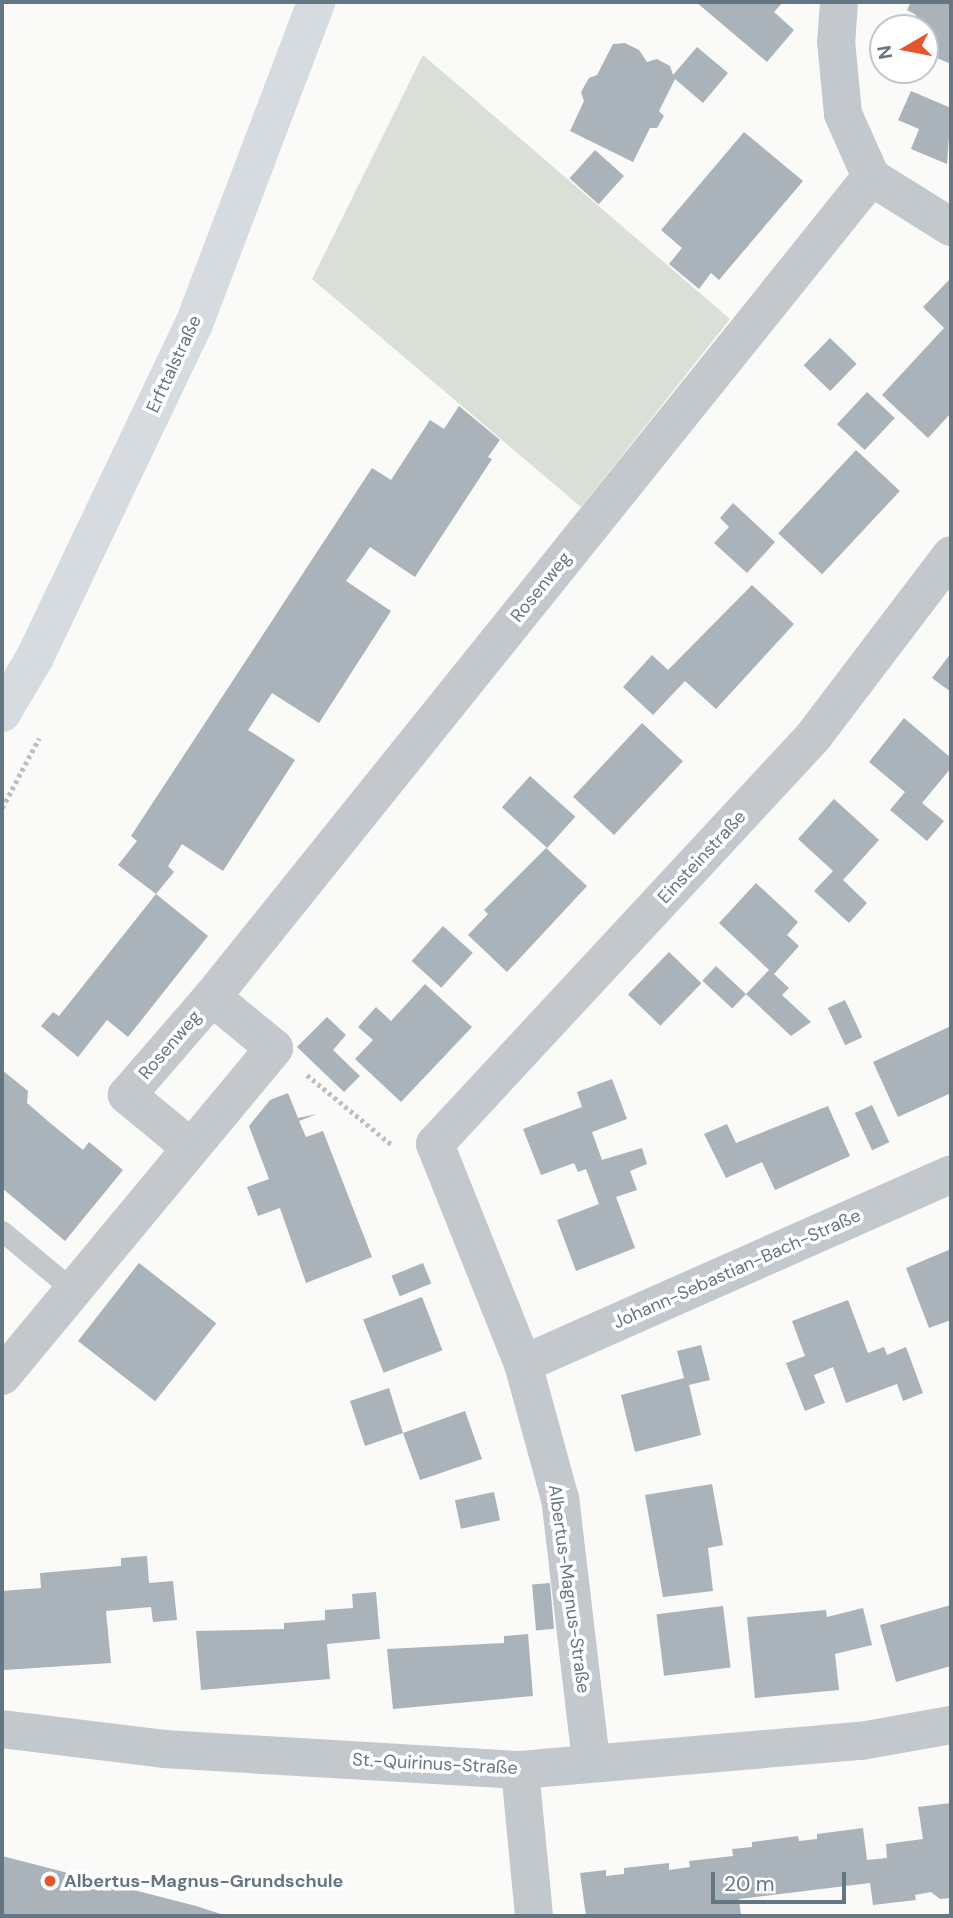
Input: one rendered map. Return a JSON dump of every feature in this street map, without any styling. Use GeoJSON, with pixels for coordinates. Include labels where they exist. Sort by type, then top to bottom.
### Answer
{"type":"FeatureCollection","features":[{"type":"Feature","properties":{"kind":"main road","name":"Erfttalstraße"},"geometry":{"type":"LineString","coordinates":[[2,713],[35,657],[194,324],[316,2]]}},
{"type":"Feature","properties":{"kind":"street"},"geometry":{"type":"LineString","coordinates":[[839,2],[836,41],[843,114],[871,177],[951,227]]}},
{"type":"Feature","properties":{"kind":"street","name":"Rosenweg"},"geometry":{"type":"LineString","coordinates":[[190,1147],[127,1095],[212,997],[871,177]]}},
{"type":"Feature","properties":{"kind":"street","name":"Einsteinstraße"},"geometry":{"type":"LineString","coordinates":[[435,1144],[813,737],[950,560]]}},
{"type":"Feature","properties":{"kind":"street","name":"Rosenweg"},"geometry":{"type":"LineString","coordinates":[[212,997],[274,1048]]}},
{"type":"Feature","properties":{"kind":"street"},"geometry":{"type":"LineString","coordinates":[[2,1376],[274,1048]]}},
{"type":"Feature","properties":{"kind":"street","name":"Albertus-Magnus-Straße"},"geometry":{"type":"LineString","coordinates":[[435,1144],[523,1364],[561,1499],[591,1761]]}},
{"type":"Feature","properties":{"kind":"street","name":"Johann-Sebastian-Bach-Straße"},"geometry":{"type":"LineString","coordinates":[[523,1364],[951,1174]]}},
{"type":"Feature","properties":{"kind":"street","name":"St.-Quirinus-Straße"},"geometry":{"type":"LineString","coordinates":[[2,1729],[164,1749],[520,1770],[591,1761],[861,1741],[951,1725]]}},
{"type":"Feature","properties":{"kind":"street"},"geometry":{"type":"LineString","coordinates":[[520,1770],[534,1916]]}},
{"type":"Feature","properties":{"kind":"lane"},"geometry":{"type":"LineString","coordinates":[[2,1231],[74,1291]]}},
{"type":"Feature","properties":{"kind":"path"},"geometry":{"type":"LineString","coordinates":[[274,1048],[391,1145],[435,1144]]}},
{"type":"Feature","properties":{"kind":"shaded area"},"geometry":{"type":"Polygon","coordinates":[[[423,55],[730,319],[581,507],[312,279],[423,55]]]}},
{"type":"Feature","properties":{"kind":"building"},"geometry":{"type":"Polygon","coordinates":[[[696,2],[783,2],[774,12],[794,30],[767,62],[696,2]]]}},
{"type":"Feature","properties":{"kind":"building"},"geometry":{"type":"Polygon","coordinates":[[[911,2],[951,2],[951,64],[939,59],[939,14],[914,14],[907,10],[911,2]]]}},
{"type":"Feature","properties":{"kind":"building"},"geometry":{"type":"Polygon","coordinates":[[[625,43],[639,50],[647,62],[657,59],[670,66],[673,75],[697,47],[728,73],[703,103],[675,79],[659,111],[664,116],[657,128],[650,128],[633,162],[570,131],[584,101],[581,92],[589,78],[597,75],[613,44],[625,43]]]}},
{"type":"Feature","properties":{"kind":"building"},"geometry":{"type":"Polygon","coordinates":[[[911,91],[951,108],[947,164],[911,149],[919,129],[898,120],[911,91]]]}},
{"type":"Feature","properties":{"kind":"building"},"geometry":{"type":"Polygon","coordinates":[[[744,132],[803,181],[719,280],[711,273],[699,289],[669,264],[682,248],[661,230],[744,132]]]}},
{"type":"Feature","properties":{"kind":"building"},"geometry":{"type":"Polygon","coordinates":[[[595,150],[624,176],[599,204],[570,178],[595,150]]]}},
{"type":"Feature","properties":{"kind":"building"},"geometry":{"type":"Polygon","coordinates":[[[951,278],[951,413],[928,438],[882,395],[944,328],[923,307],[951,278]]]}},
{"type":"Feature","properties":{"kind":"building"},"geometry":{"type":"Polygon","coordinates":[[[830,338],[857,364],[830,391],[804,365],[830,338]]]}},
{"type":"Feature","properties":{"kind":"building"},"geometry":{"type":"Polygon","coordinates":[[[867,392],[895,418],[865,450],[837,424],[867,392]]]}},
{"type":"Feature","properties":{"kind":"building"},"geometry":{"type":"Polygon","coordinates":[[[459,406],[500,440],[488,457],[492,459],[415,577],[370,547],[346,581],[391,611],[319,723],[272,693],[248,730],[295,760],[223,871],[182,844],[168,866],[174,872],[156,894],[118,865],[137,841],[131,836],[372,468],[391,480],[430,420],[444,429],[459,406]]]}},
{"type":"Feature","properties":{"kind":"building"},"geometry":{"type":"Polygon","coordinates":[[[856,450],[900,491],[822,574],[778,533],[856,450]]]}},
{"type":"Feature","properties":{"kind":"building"},"geometry":{"type":"Polygon","coordinates":[[[733,503],[775,542],[747,573],[714,543],[729,527],[720,518],[733,503]]]}},
{"type":"Feature","properties":{"kind":"building"},"geometry":{"type":"Polygon","coordinates":[[[752,585],[794,624],[716,709],[685,681],[653,715],[623,687],[652,655],[668,670],[752,585]]]}},
{"type":"Feature","properties":{"kind":"building"},"geometry":{"type":"Polygon","coordinates":[[[951,653],[951,692],[932,678],[951,653]]]}},
{"type":"Feature","properties":{"kind":"building"},"geometry":{"type":"Polygon","coordinates":[[[904,718],[951,758],[951,768],[922,803],[944,821],[927,841],[890,810],[905,792],[869,762],[904,718]]]}},
{"type":"Feature","properties":{"kind":"building"},"geometry":{"type":"Polygon","coordinates":[[[642,723],[683,761],[614,835],[573,797],[642,723]]]}},
{"type":"Feature","properties":{"kind":"building"},"geometry":{"type":"Polygon","coordinates":[[[530,776],[575,817],[547,848],[502,807],[530,776]]]}},
{"type":"Feature","properties":{"kind":"building"},"geometry":{"type":"Polygon","coordinates":[[[834,799],[879,840],[843,880],[867,903],[849,923],[814,891],[833,871],[798,839],[834,799]]]}},
{"type":"Feature","properties":{"kind":"building"},"geometry":{"type":"Polygon","coordinates":[[[546,848],[587,886],[507,972],[468,935],[488,914],[484,910],[546,848]]]}},
{"type":"Feature","properties":{"kind":"building"},"geometry":{"type":"Polygon","coordinates":[[[756,883],[798,922],[787,935],[799,946],[774,974],[789,988],[782,995],[811,1022],[791,1036],[746,994],[769,970],[719,923],[756,883]]]}},
{"type":"Feature","properties":{"kind":"building"},"geometry":{"type":"Polygon","coordinates":[[[156,894],[208,936],[128,1037],[107,1020],[78,1057],[41,1026],[53,1012],[59,1016],[156,894]]]}},
{"type":"Feature","properties":{"kind":"building"},"geometry":{"type":"Polygon","coordinates":[[[443,926],[473,953],[441,988],[412,961],[443,926]]]}},
{"type":"Feature","properties":{"kind":"building"},"geometry":{"type":"Polygon","coordinates":[[[669,952],[701,983],[660,1026],[628,994],[669,952]]]}},
{"type":"Feature","properties":{"kind":"building"},"geometry":{"type":"Polygon","coordinates":[[[716,966],[746,994],[732,1009],[702,981],[716,966]]]}},
{"type":"Feature","properties":{"kind":"building"},"geometry":{"type":"Polygon","coordinates":[[[425,984],[472,1027],[401,1102],[355,1059],[373,1040],[358,1027],[376,1007],[391,1021],[425,984]]]}},
{"type":"Feature","properties":{"kind":"building"},"geometry":{"type":"Polygon","coordinates":[[[845,1000],[862,1037],[845,1045],[828,1008],[845,1000]]]}},
{"type":"Feature","properties":{"kind":"building"},"geometry":{"type":"Polygon","coordinates":[[[327,1017],[346,1035],[333,1050],[360,1076],[344,1092],[297,1047],[327,1017]]]}},
{"type":"Feature","properties":{"kind":"building"},"geometry":{"type":"Polygon","coordinates":[[[951,1026],[951,1093],[898,1117],[873,1062],[951,1026]]]}},
{"type":"Feature","properties":{"kind":"building"},"geometry":{"type":"Polygon","coordinates":[[[2,1070],[28,1091],[27,1103],[49,1122],[83,1150],[89,1142],[123,1170],[65,1241],[2,1188],[2,1070]]]}},
{"type":"Feature","properties":{"kind":"building"},"geometry":{"type":"Polygon","coordinates":[[[612,1079],[627,1119],[592,1132],[602,1160],[642,1148],[647,1164],[630,1171],[637,1190],[616,1197],[635,1248],[576,1271],[557,1220],[599,1204],[586,1169],[578,1172],[574,1163],[541,1175],[523,1129],[582,1107],[577,1092],[612,1079]]]}},
{"type":"Feature","properties":{"kind":"building"},"geometry":{"type":"Polygon","coordinates":[[[288,1093],[298,1118],[317,1114],[299,1121],[306,1137],[323,1131],[372,1257],[306,1283],[280,1208],[258,1216],[247,1187],[269,1179],[249,1126],[270,1100],[288,1093]]]}},
{"type":"Feature","properties":{"kind":"building"},"geometry":{"type":"Polygon","coordinates":[[[872,1105],[889,1142],[872,1150],[855,1113],[872,1105]]]}},
{"type":"Feature","properties":{"kind":"building"},"geometry":{"type":"Polygon","coordinates":[[[828,1106],[850,1156],[775,1190],[762,1162],[726,1178],[704,1134],[727,1124],[736,1143],[828,1106]]]}},
{"type":"Feature","properties":{"kind":"building"},"geometry":{"type":"Polygon","coordinates":[[[951,1249],[951,1320],[929,1328],[906,1268],[951,1249]]]}},
{"type":"Feature","properties":{"kind":"building"},"geometry":{"type":"Polygon","coordinates":[[[139,1263],[216,1323],[155,1401],[78,1341],[139,1263]]]}},
{"type":"Feature","properties":{"kind":"building"},"geometry":{"type":"Polygon","coordinates":[[[423,1263],[431,1283],[400,1296],[391,1276],[423,1263]]]}},
{"type":"Feature","properties":{"kind":"building"},"geometry":{"type":"Polygon","coordinates":[[[422,1297],[442,1350],[384,1373],[363,1320],[422,1297]]]}},
{"type":"Feature","properties":{"kind":"building"},"geometry":{"type":"Polygon","coordinates":[[[848,1300],[868,1353],[884,1347],[887,1355],[906,1347],[923,1393],[903,1401],[897,1384],[846,1403],[833,1367],[814,1375],[825,1403],[805,1411],[786,1363],[805,1356],[792,1321],[848,1300]]]}},
{"type":"Feature","properties":{"kind":"building"},"geometry":{"type":"Polygon","coordinates":[[[701,1345],[710,1380],[689,1385],[701,1435],[635,1452],[621,1395],[684,1378],[677,1351],[701,1345]]]}},
{"type":"Feature","properties":{"kind":"building"},"geometry":{"type":"Polygon","coordinates":[[[389,1388],[403,1433],[365,1446],[350,1401],[389,1388]]]}},
{"type":"Feature","properties":{"kind":"building"},"geometry":{"type":"Polygon","coordinates":[[[465,1411],[482,1459],[420,1480],[403,1433],[465,1411]]]}},
{"type":"Feature","properties":{"kind":"building"},"geometry":{"type":"Polygon","coordinates":[[[712,1484],[723,1545],[708,1548],[713,1591],[663,1597],[645,1495],[712,1484]]]}},
{"type":"Feature","properties":{"kind":"building"},"geometry":{"type":"Polygon","coordinates":[[[494,1492],[500,1520],[461,1529],[455,1500],[494,1492]]]}},
{"type":"Feature","properties":{"kind":"building"},"geometry":{"type":"Polygon","coordinates":[[[147,1556],[149,1583],[173,1581],[177,1620],[153,1622],[151,1607],[106,1611],[111,1663],[4,1670],[2,1591],[41,1588],[40,1573],[121,1566],[121,1558],[147,1556]]]}},
{"type":"Feature","properties":{"kind":"building"},"geometry":{"type":"Polygon","coordinates":[[[550,1583],[554,1629],[536,1630],[532,1585],[550,1583]]]}},
{"type":"Feature","properties":{"kind":"building"},"geometry":{"type":"Polygon","coordinates":[[[376,1592],[380,1639],[327,1644],[330,1679],[201,1690],[196,1631],[284,1629],[284,1623],[325,1620],[325,1610],[353,1608],[352,1594],[376,1592]]]}},
{"type":"Feature","properties":{"kind":"building"},"geometry":{"type":"Polygon","coordinates":[[[951,1605],[951,1666],[896,1682],[880,1625],[951,1605]]]}},
{"type":"Feature","properties":{"kind":"building"},"geometry":{"type":"Polygon","coordinates":[[[723,1606],[731,1668],[664,1676],[656,1614],[723,1606]]]}},
{"type":"Feature","properties":{"kind":"building"},"geometry":{"type":"Polygon","coordinates":[[[863,1608],[872,1645],[835,1654],[839,1690],[755,1698],[747,1617],[826,1610],[827,1617],[863,1608]]]}},
{"type":"Feature","properties":{"kind":"building"},"geometry":{"type":"Polygon","coordinates":[[[528,1634],[533,1696],[393,1709],[387,1649],[504,1643],[504,1636],[528,1634]]]}},
{"type":"Feature","properties":{"kind":"building"},"geometry":{"type":"Polygon","coordinates":[[[951,1803],[951,1898],[940,1899],[931,1892],[915,1895],[916,1900],[873,1905],[870,1883],[739,1899],[741,1916],[586,1916],[580,1873],[606,1870],[606,1876],[624,1874],[624,1868],[669,1863],[669,1870],[690,1867],[689,1861],[733,1856],[732,1849],[752,1847],[752,1842],[798,1836],[799,1841],[817,1839],[817,1834],[863,1828],[867,1860],[887,1858],[886,1844],[923,1839],[918,1807],[951,1803]]]}},
{"type":"Feature","properties":{"kind":"building","name":"Albertus-Magnus-Grundschule"},"geometry":{"type":"Polygon","coordinates":[[[2,1856],[196,1906],[227,1916],[2,1916],[2,1856]]]}},
{"type":"Feature","properties":{"kind":"place","name":"Albertus-Magnus-Grundschule"},"geometry":{"type":"Point","coordinates":[50,1881]}}]}
